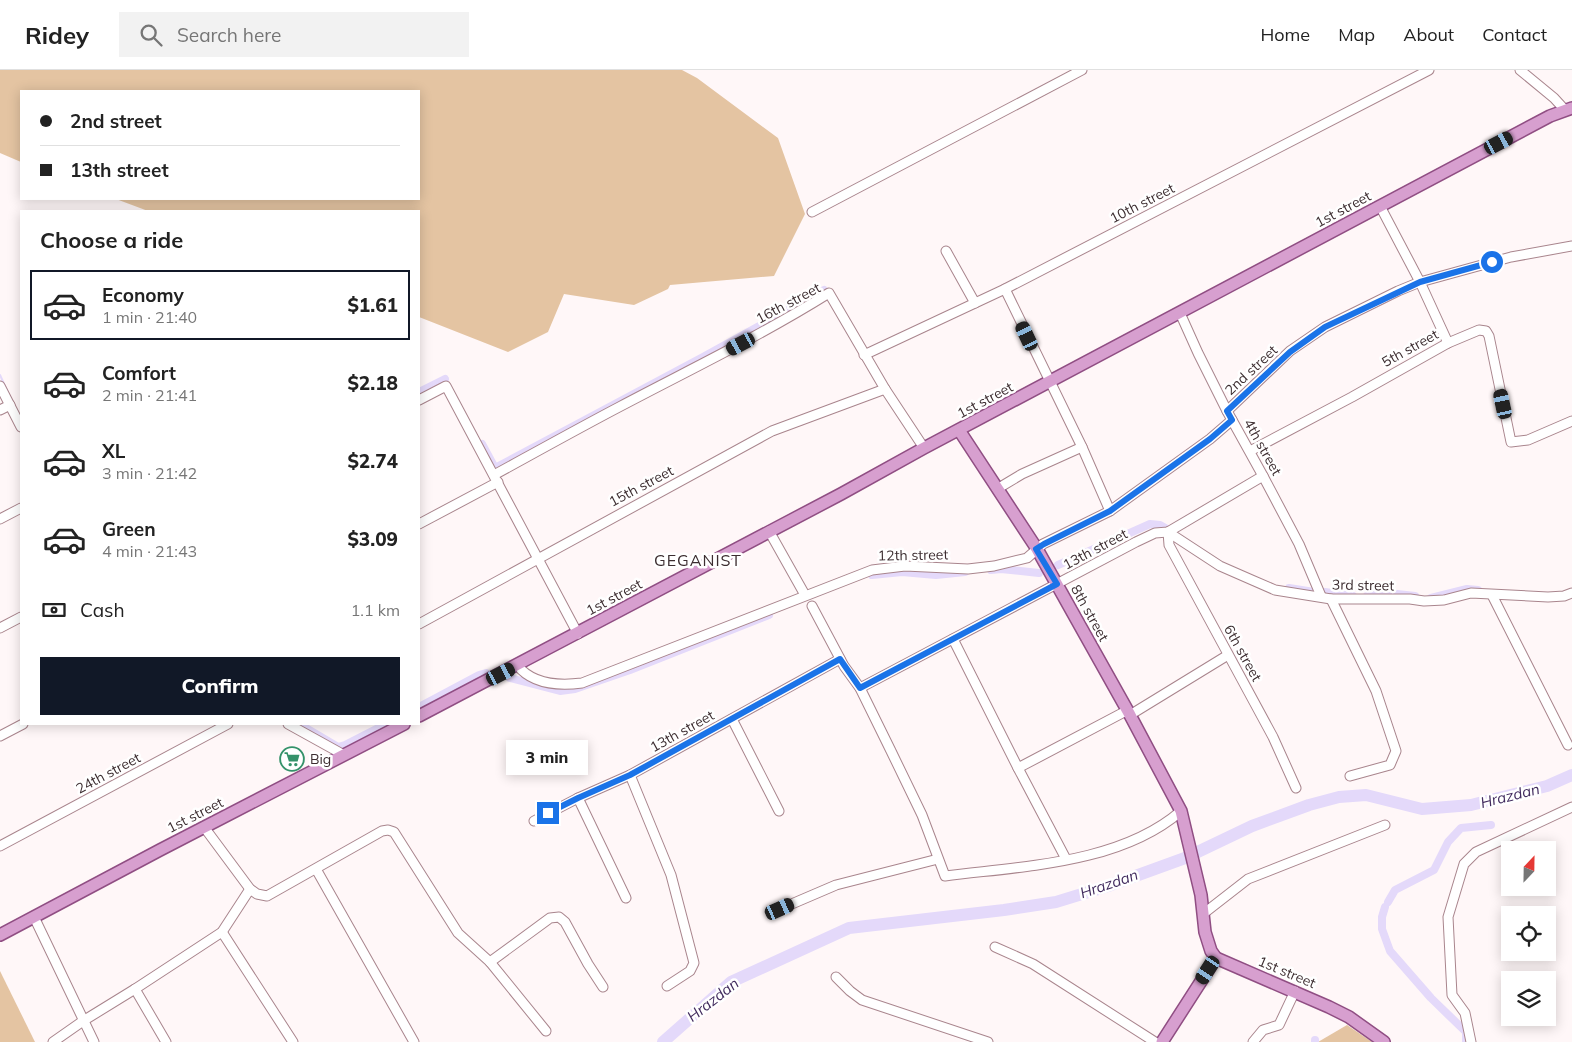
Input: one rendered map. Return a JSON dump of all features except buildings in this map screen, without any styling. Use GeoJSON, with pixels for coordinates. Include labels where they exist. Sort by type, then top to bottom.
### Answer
{"type":"FeatureCollection","features":[{"type":"Feature","properties":{"kind":"main road","name":"1st street"},"geometry":{"type":"LineString","coordinates":[[420,715],[578,634],[1380,206],[1569,109]]}},
{"type":"Feature","properties":{"kind":"main road","name":"8th street"},"geometry":{"type":"LineString","coordinates":[[960,430],[1057,584],[1129,712],[1182,814],[1201,895],[1203,914]]}},
{"type":"Feature","properties":{"kind":"main road","name":"1st street"},"geometry":{"type":"LineString","coordinates":[[0,935],[402,725]]}},
{"type":"Feature","properties":{"kind":"main road"},"geometry":{"type":"LineString","coordinates":[[1162,1042],[1216,958],[1211,951],[1204,932],[1203,914]]}},
{"type":"Feature","properties":{"kind":"main road","name":"1st street"},"geometry":{"type":"LineString","coordinates":[[1216,958],[1296,991],[1349,1017],[1384,1042]]}},
{"type":"Feature","properties":{"kind":"street"},"geometry":{"type":"LineString","coordinates":[[812,212],[1082,70]]}},
{"type":"Feature","properties":{"kind":"street","name":"10th street"},"geometry":{"type":"LineString","coordinates":[[864,355],[1005,289],[1430,70]]}},
{"type":"Feature","properties":{"kind":"street"},"geometry":{"type":"LineString","coordinates":[[1520,70],[1569,109]]}},
{"type":"Feature","properties":{"kind":"street"},"geometry":{"type":"LineString","coordinates":[[1380,206],[1420,282],[1448,343]]}},
{"type":"Feature","properties":{"kind":"street","name":"2nd street"},"geometry":{"type":"LineString","coordinates":[[1227,411],[1290,352],[1325,327],[1420,282],[1511,257],[1572,246]]}},
{"type":"Feature","properties":{"kind":"street"},"geometry":{"type":"LineString","coordinates":[[946,251],[975,303]]}},
{"type":"Feature","properties":{"kind":"street"},"geometry":{"type":"LineString","coordinates":[[1005,289],[1082,447],[1110,511]]}},
{"type":"Feature","properties":{"kind":"street","name":"16th street"},"geometry":{"type":"LineString","coordinates":[[420,523],[622,405],[741,344],[829,294],[864,355],[924,448]]}},
{"type":"Feature","properties":{"kind":"street","name":"4th street"},"geometry":{"type":"LineString","coordinates":[[1180,313],[1227,411],[1264,476],[1299,544],[1320,596]]}},
{"type":"Feature","properties":{"kind":"street","name":"5th street"},"geometry":{"type":"LineString","coordinates":[[1250,451],[1448,343],[1479,330],[1486,331],[1489,336],[1511,442],[1528,440],[1572,421]]}},
{"type":"Feature","properties":{"kind":"street"},"geometry":{"type":"LineString","coordinates":[[0,386],[20,425]]}},
{"type":"Feature","properties":{"kind":"street"},"geometry":{"type":"LineString","coordinates":[[420,399],[446,386],[578,634]]}},
{"type":"Feature","properties":{"kind":"street","name":"15th street"},"geometry":{"type":"LineString","coordinates":[[420,623],[772,431],[885,389]]}},
{"type":"Feature","properties":{"kind":"street"},"geometry":{"type":"LineString","coordinates":[[0,410],[10,405]]}},
{"type":"Feature","properties":{"kind":"street","name":"12th street"},"geometry":{"type":"LineString","coordinates":[[517,665],[522,671],[534,678],[550,683],[567,685],[582,683],[872,570],[905,566],[968,569],[994,566],[1027,558],[1044,544],[1110,511],[1210,439],[1232,420]]}},
{"type":"Feature","properties":{"kind":"street"},"geometry":{"type":"LineString","coordinates":[[997,488],[1022,474],[1082,447]]}},
{"type":"Feature","properties":{"kind":"street","name":"13th street"},"geometry":{"type":"LineString","coordinates":[[860,688],[1155,533],[1168,532],[1264,476]]}},
{"type":"Feature","properties":{"kind":"street"},"geometry":{"type":"LineString","coordinates":[[0,519],[20,509]]}},
{"type":"Feature","properties":{"kind":"street"},"geometry":{"type":"LineString","coordinates":[[769,532],[805,595]]}},
{"type":"Feature","properties":{"kind":"street","name":"3rd street"},"geometry":{"type":"LineString","coordinates":[[1168,532],[1220,566],[1275,590],[1331,599],[1410,599],[1424,601],[1444,600],[1471,594],[1548,597],[1564,596],[1572,593]]}},
{"type":"Feature","properties":{"kind":"street","name":"6th street"},"geometry":{"type":"LineString","coordinates":[[1168,532],[1169,545],[1273,737],[1296,788]]}},
{"type":"Feature","properties":{"kind":"street"},"geometry":{"type":"LineString","coordinates":[[1492,595],[1568,745]]}},
{"type":"Feature","properties":{"kind":"street"},"geometry":{"type":"LineString","coordinates":[[1331,599],[1376,691],[1396,751],[1390,765],[1350,776]]}},
{"type":"Feature","properties":{"kind":"street"},"geometry":{"type":"LineString","coordinates":[[812,606],[840,659],[860,688],[922,815],[945,876],[1047,864],[1134,842],[1182,814]]}},
{"type":"Feature","properties":{"kind":"street"},"geometry":{"type":"LineString","coordinates":[[0,628],[20,618]]}},
{"type":"Feature","properties":{"kind":"street"},"geometry":{"type":"LineString","coordinates":[[953,638],[1066,859]]}},
{"type":"Feature","properties":{"kind":"street"},"geometry":{"type":"LineString","coordinates":[[1018,768],[1129,712],[1228,655]]}},
{"type":"Feature","properties":{"kind":"street","name":"13th street"},"geometry":{"type":"LineString","coordinates":[[534,821],[578,798],[630,775],[840,659]]}},
{"type":"Feature","properties":{"kind":"street"},"geometry":{"type":"LineString","coordinates":[[732,719],[779,811]]}},
{"type":"Feature","properties":{"kind":"street"},"geometry":{"type":"LineString","coordinates":[[0,736],[21,725]]}},
{"type":"Feature","properties":{"kind":"street","name":"24th street"},"geometry":{"type":"LineString","coordinates":[[0,846],[226,725]]}},
{"type":"Feature","properties":{"kind":"street"},"geometry":{"type":"LineString","coordinates":[[290,725],[344,755]]}},
{"type":"Feature","properties":{"kind":"street"},"geometry":{"type":"LineString","coordinates":[[630,775],[672,875],[694,963],[690,971],[668,986]]}},
{"type":"Feature","properties":{"kind":"street"},"geometry":{"type":"LineString","coordinates":[[578,798],[626,898]]}},
{"type":"Feature","properties":{"kind":"street"},"geometry":{"type":"LineString","coordinates":[[1471,1042],[1465,1013],[1452,995],[1448,918],[1464,864],[1476,852],[1572,807]]}},
{"type":"Feature","properties":{"kind":"street"},"geometry":{"type":"LineString","coordinates":[[1203,914],[1248,879],[1385,825]]}},
{"type":"Feature","properties":{"kind":"street"},"geometry":{"type":"LineString","coordinates":[[204,827],[250,889],[257,894],[267,896],[382,831],[394,832],[458,933],[490,962],[546,1031]]}},
{"type":"Feature","properties":{"kind":"street"},"geometry":{"type":"LineString","coordinates":[[780,909],[836,885],[938,859]]}},
{"type":"Feature","properties":{"kind":"street"},"geometry":{"type":"LineString","coordinates":[[316,869],[414,1042]]}},
{"type":"Feature","properties":{"kind":"street"},"geometry":{"type":"LineString","coordinates":[[54,1042],[83,1020],[135,990],[222,932],[250,889]]}},
{"type":"Feature","properties":{"kind":"street"},"geometry":{"type":"LineString","coordinates":[[34,917],[94,1042]]}},
{"type":"Feature","properties":{"kind":"street"},"geometry":{"type":"LineString","coordinates":[[490,962],[550,918],[559,917],[565,922],[603,987]]}},
{"type":"Feature","properties":{"kind":"street"},"geometry":{"type":"LineString","coordinates":[[222,932],[293,1042]]}},
{"type":"Feature","properties":{"kind":"street"},"geometry":{"type":"LineString","coordinates":[[995,947],[1033,964],[1155,1042]]}},
{"type":"Feature","properties":{"kind":"street"},"geometry":{"type":"LineString","coordinates":[[836,977],[862,1000],[988,1042]]}},
{"type":"Feature","properties":{"kind":"street"},"geometry":{"type":"LineString","coordinates":[[135,990],[166,1042]]}},
{"type":"Feature","properties":{"kind":"street"},"geometry":{"type":"LineString","coordinates":[[1253,1042],[1263,1030],[1279,1024],[1296,991]]}},
{"type":"Feature","properties":{"kind":"shaded area"},"geometry":{"type":"Polygon","coordinates":[[[0,70],[682,70],[697,78],[778,138],[805,214],[774,276],[670,285],[668,289],[634,305],[564,294],[548,332],[508,352],[420,317],[420,210],[145,210],[119,200],[420,200],[420,90],[20,90],[20,162],[0,153],[0,70]]]}},
{"type":"Feature","properties":{"kind":"shaded area"},"geometry":{"type":"Polygon","coordinates":[[[0,971],[35,1042],[0,1042],[0,971]]]}},
{"type":"Feature","properties":{"kind":"shaded area"},"geometry":{"type":"Polygon","coordinates":[[[1347,1025],[1372,1042],[1318,1042],[1347,1025]]]}},
{"type":"Feature","properties":{"kind":"waterway"},"geometry":{"type":"LineString","coordinates":[[482,444],[495,468],[824,290]]}},
{"type":"Feature","properties":{"kind":"waterway"},"geometry":{"type":"LineString","coordinates":[[0,375],[10,397]]}},
{"type":"Feature","properties":{"kind":"waterway"},"geometry":{"type":"LineString","coordinates":[[420,392],[445,379]]}},
{"type":"Feature","properties":{"kind":"waterway"},"geometry":{"type":"LineString","coordinates":[[1058,565],[1150,524],[1160,525],[1167,529]]}},
{"type":"Feature","properties":{"kind":"waterway"},"geometry":{"type":"LineString","coordinates":[[991,570],[1001,569],[1039,573]]}},
{"type":"Feature","properties":{"kind":"waterway"},"geometry":{"type":"LineString","coordinates":[[872,575],[902,572],[936,575],[965,572]]}},
{"type":"Feature","properties":{"kind":"waterway"},"geometry":{"type":"LineString","coordinates":[[1289,588],[1314,592]]}},
{"type":"Feature","properties":{"kind":"waterway"},"geometry":{"type":"LineString","coordinates":[[1431,598],[1467,589],[1478,590]]}},
{"type":"Feature","properties":{"kind":"waterway"},"geometry":{"type":"LineString","coordinates":[[1325,592],[1353,596]]}},
{"type":"Feature","properties":{"kind":"waterway"},"geometry":{"type":"LineString","coordinates":[[1367,596],[1388,593],[1415,596]]}},
{"type":"Feature","properties":{"kind":"waterway"},"geometry":{"type":"LineString","coordinates":[[510,678],[560,691],[575,689],[630,670],[769,615]]}},
{"type":"Feature","properties":{"kind":"waterway"},"geometry":{"type":"LineString","coordinates":[[420,706],[486,673]]}},
{"type":"Feature","properties":{"kind":"waterway"},"geometry":{"type":"LineString","coordinates":[[301,725],[338,747],[384,725]]}},
{"type":"Feature","properties":{"kind":"waterway","name":"Hrazdan"},"geometry":{"type":"LineString","coordinates":[[663,1042],[731,982],[849,928],[1056,902],[1108,886],[1185,858],[1252,826],[1309,805],[1339,797],[1366,795],[1422,809],[1471,805],[1547,786],[1572,775]]}},
{"type":"Feature","properties":{"kind":"waterway"},"geometry":{"type":"LineString","coordinates":[[1388,902],[1395,890],[1434,870],[1448,842],[1461,828],[1491,825]]}},
{"type":"Feature","properties":{"kind":"waterway"},"geometry":{"type":"LineString","coordinates":[[1385,907],[1382,917],[1382,929],[1390,951],[1431,998],[1466,1032],[1466,1042]]}},
{"type":"Feature","properties":{"kind":"place","name":"Big"},"geometry":{"type":"Point","coordinates":[292,759]}},
{"type":"Feature","properties":{"kind":"district","name":"GEGANIST"},"geometry":{"type":"Point","coordinates":[698,560]}},
{"type":"Feature","properties":{"kind":"route"},"geometry":{"type":"LineString","coordinates":[[548,813],[630,775],[840,659],[860,688],[1057,584],[1036,549],[1110,511],[1210,439],[1232,420],[1227,411],[1290,352],[1325,327],[1398,291],[1420,282],[1492,262]]}}]}
